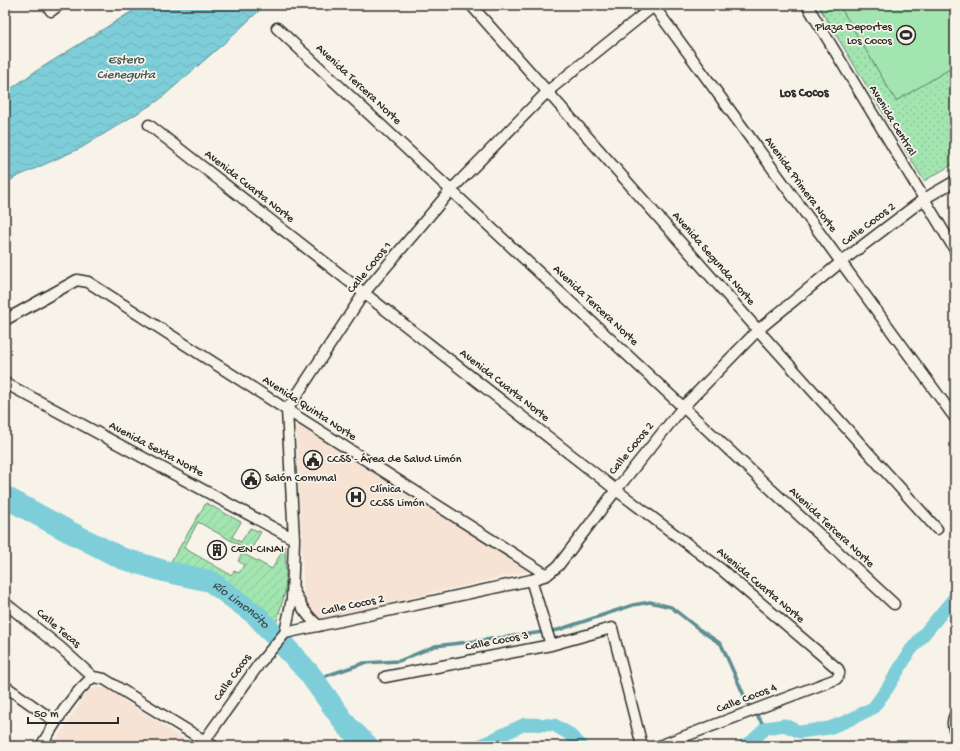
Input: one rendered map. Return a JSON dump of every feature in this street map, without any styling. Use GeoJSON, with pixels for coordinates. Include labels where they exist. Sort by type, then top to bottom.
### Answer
{"type":"FeatureCollection","features":[{"type":"Feature","properties":{"kind":"street","name":"Avenida Segunda Norte"},"geometry":{"type":"LineString","coordinates":[[470,5],[548,91],[758,330],[937,529]]}},
{"type":"Feature","properties":{"kind":"street","name":"Calle Cocos 1"},"geometry":{"type":"LineString","coordinates":[[287,410],[364,293],[451,190],[548,91],[654,5]]}},
{"type":"Feature","properties":{"kind":"street","name":"Avenida Primera Norte"},"geometry":{"type":"LineString","coordinates":[[654,5],[955,418]]}},
{"type":"Feature","properties":{"kind":"street","name":"Avenida Central"},"geometry":{"type":"LineString","coordinates":[[807,5],[955,250]]}},
{"type":"Feature","properties":{"kind":"street","name":"Avenida Tercera Norte"},"geometry":{"type":"LineString","coordinates":[[277,28],[894,604]]}},
{"type":"Feature","properties":{"kind":"street","name":"Avenida Cuarta Norte"},"geometry":{"type":"LineString","coordinates":[[149,125],[616,490],[722,570],[840,672]]}},
{"type":"Feature","properties":{"kind":"street","name":"Calle Cocos 2"},"geometry":{"type":"LineString","coordinates":[[285,633],[531,580],[547,575],[558,566],[683,406],[758,330],[840,262],[924,199],[955,181]]}},
{"type":"Feature","properties":{"kind":"street","name":"Avenida Quinta Norte"},"geometry":{"type":"LineString","coordinates":[[5,320],[77,280],[88,282],[547,575]]}},
{"type":"Feature","properties":{"kind":"street","name":"Avenida Sexta Norte"},"geometry":{"type":"LineString","coordinates":[[5,383],[294,539]]}},
{"type":"Feature","properties":{"kind":"street"},"geometry":{"type":"LineString","coordinates":[[285,633],[292,599],[294,539],[287,410]]}},
{"type":"Feature","properties":{"kind":"street"},"geometry":{"type":"LineString","coordinates":[[531,580],[551,645]]}},
{"type":"Feature","properties":{"kind":"street"},"geometry":{"type":"LineString","coordinates":[[292,587],[301,607],[319,626]]}},
{"type":"Feature","properties":{"kind":"street","name":"Calle Tecas"},"geometry":{"type":"LineString","coordinates":[[5,602],[61,648],[93,677]]}},
{"type":"Feature","properties":{"kind":"street","name":"Calle Cocos 3"},"geometry":{"type":"LineString","coordinates":[[385,677],[551,645],[612,628],[642,746]]}},
{"type":"Feature","properties":{"kind":"street","name":"Calle Cocos"},"geometry":{"type":"LineString","coordinates":[[209,743],[259,664],[285,633]]}},
{"type":"Feature","properties":{"kind":"street","name":"Calle Cocos 4"},"geometry":{"type":"LineString","coordinates":[[659,746],[836,679],[840,672]]}},
{"type":"Feature","properties":{"kind":"street"},"geometry":{"type":"LineString","coordinates":[[41,746],[56,722],[83,686],[93,677],[104,679],[209,743]]}},
{"type":"Feature","properties":{"kind":"street"},"geometry":{"type":"LineString","coordinates":[[5,686],[56,722]]}},
{"type":"Feature","properties":{"kind":"lane"},"geometry":{"type":"LineString","coordinates":[[955,709],[952,714],[950,728],[955,737]]}},
{"type":"Feature","properties":{"kind":"shaded area","name":"Clínica CCSS Limón"},"geometry":{"type":"Polygon","coordinates":[[[296,423],[528,571],[322,618],[311,612],[304,599],[296,423]]]}},
{"type":"Feature","properties":{"kind":"shaded area"},"geometry":{"type":"Polygon","coordinates":[[[105,688],[195,746],[52,746],[89,689],[105,688]]]}},
{"type":"Feature","properties":{"kind":"green space"},"geometry":{"type":"Polygon","coordinates":[[[818,5],[839,5],[896,101],[955,66],[955,163],[924,181],[818,5]]]}},
{"type":"Feature","properties":{"kind":"green space","name":"Plaza Deportes Los Cocos"},"geometry":{"type":"Polygon","coordinates":[[[839,5],[955,5],[955,66],[896,101],[839,5]]]}},
{"type":"Feature","properties":{"kind":"green space"},"geometry":{"type":"Polygon","coordinates":[[[206,503],[241,522],[232,537],[241,542],[250,528],[261,532],[250,551],[198,522],[184,548],[231,575],[234,571],[239,573],[244,565],[238,561],[242,553],[272,569],[285,546],[285,592],[276,624],[260,610],[211,574],[170,563],[206,503]]]}},
{"type":"Feature","properties":{"kind":"water","name":"Estero Cieneguita"},"geometry":{"type":"Polygon","coordinates":[[[142,5],[265,5],[159,100],[81,148],[14,178],[5,185],[5,93],[33,73],[142,5]]]}},
{"type":"Feature","properties":{"kind":"waterway","name":"Río Limoncito"},"geometry":{"type":"LineString","coordinates":[[5,497],[121,558],[164,571],[210,581],[256,615],[309,673],[347,726],[368,746]]}},
{"type":"Feature","properties":{"kind":"waterway"},"geometry":{"type":"LineString","coordinates":[[744,746],[751,742],[766,728],[784,725],[800,732],[829,728],[873,708],[887,689],[910,651],[955,597]]}},
{"type":"Feature","properties":{"kind":"waterway"},"geometry":{"type":"LineString","coordinates":[[314,680],[364,663],[399,661],[435,646],[558,630],[633,605],[650,602],[671,607],[700,630],[721,644],[747,702],[766,728]]}},
{"type":"Feature","properties":{"kind":"waterway"},"geometry":{"type":"LineString","coordinates":[[479,746],[525,724],[554,725],[568,733],[582,746]]}},
{"type":"Feature","properties":{"kind":"place","name":"Plaza Deportes Los Cocos"},"geometry":{"type":"Point","coordinates":[906,35]}},
{"type":"Feature","properties":{"kind":"place","name":"CCSS - Área de Salud Limón"},"geometry":{"type":"Point","coordinates":[313,460]}},
{"type":"Feature","properties":{"kind":"place","name":"Salón Comunal"},"geometry":{"type":"Point","coordinates":[251,479]}},
{"type":"Feature","properties":{"kind":"place","name":"Clínica CCSS Limón"},"geometry":{"type":"Point","coordinates":[356,497]}},
{"type":"Feature","properties":{"kind":"place","name":"CEN-CINAI"},"geometry":{"type":"Point","coordinates":[217,550]}},
{"type":"Feature","properties":{"kind":"district","name":"Los Cocos"},"geometry":{"type":"Point","coordinates":[804,93]}}]}
